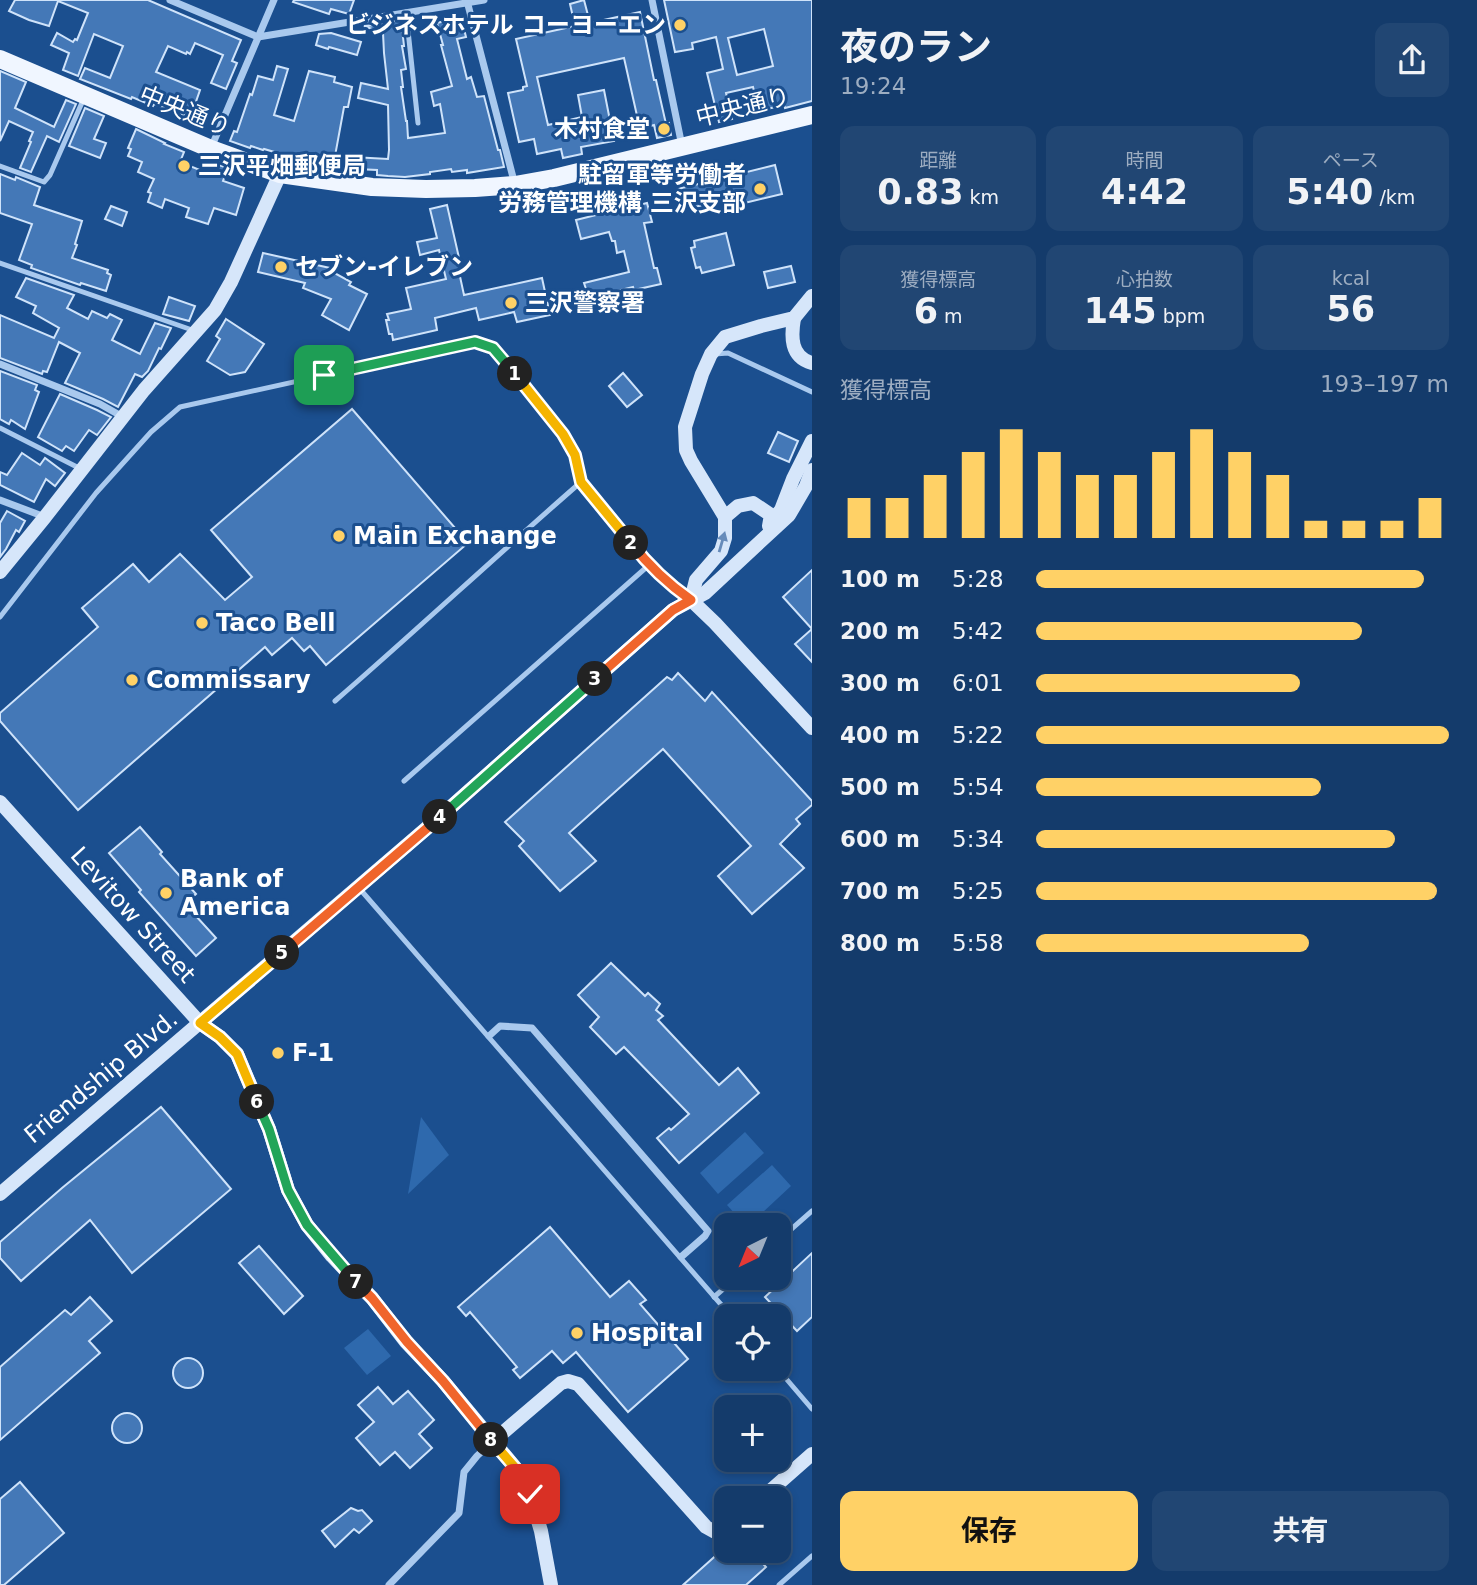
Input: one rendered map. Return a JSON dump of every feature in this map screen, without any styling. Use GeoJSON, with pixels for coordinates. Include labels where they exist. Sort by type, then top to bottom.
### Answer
{"type":"FeatureCollection","features":[{"type":"Feature","properties":{"kind":"main road","name":"中央通り"},"geometry":{"type":"LineString","coordinates":[[0,59],[211,149],[280,174],[372,187],[426,190],[515,185],[566,176],[812,115]]}},
{"type":"Feature","properties":{"kind":"street"},"geometry":{"type":"LineString","coordinates":[[170,0],[258,37],[484,0]]}},
{"type":"Feature","properties":{"kind":"street"},"geometry":{"type":"LineString","coordinates":[[211,149],[274,0]]}},
{"type":"Feature","properties":{"kind":"street"},"geometry":{"type":"LineString","coordinates":[[652,0],[682,147]]}},
{"type":"Feature","properties":{"kind":"street"},"geometry":{"type":"LineString","coordinates":[[467,1],[515,185]]}},
{"type":"Feature","properties":{"kind":"street"},"geometry":{"type":"LineString","coordinates":[[0,572],[144,390],[215,310],[231,282],[280,174]]}},
{"type":"Feature","properties":{"kind":"street"},"geometry":{"type":"LineString","coordinates":[[812,296],[794,318],[791,339],[797,354],[812,363]]}},
{"type":"Feature","properties":{"kind":"street"},"geometry":{"type":"LineString","coordinates":[[794,318],[726,337],[711,354],[702,373],[685,427],[686,450],[725,517],[725,538],[721,551],[696,580],[691,600],[812,728]]}},
{"type":"Feature","properties":{"kind":"street"},"geometry":{"type":"LineString","coordinates":[[0,363],[100,404],[123,417]]}},
{"type":"Feature","properties":{"kind":"street"},"geometry":{"type":"LineString","coordinates":[[768,530],[789,515],[806,486],[812,441]]}},
{"type":"Feature","properties":{"kind":"street"},"geometry":{"type":"LineString","coordinates":[[768,530],[781,510],[793,480],[808,464]]}},
{"type":"Feature","properties":{"kind":"street"},"geometry":{"type":"LineString","coordinates":[[0,500],[45,517]]}},
{"type":"Feature","properties":{"kind":"street"},"geometry":{"type":"LineString","coordinates":[[725,517],[738,506],[753,503],[771,515],[768,530]]}},
{"type":"Feature","properties":{"kind":"street","name":"Friendship Blvd."},"geometry":{"type":"LineString","coordinates":[[0,1194],[359,887],[673,610],[705,593],[768,530]]}},
{"type":"Feature","properties":{"kind":"street","name":"Levitow Street"},"geometry":{"type":"LineString","coordinates":[[0,802],[200,1023],[220,1037],[237,1054],[269,1129],[288,1190],[307,1225],[518,1471],[530,1494],[541,1531],[551,1585]]}},
{"type":"Feature","properties":{"kind":"street"},"geometry":{"type":"LineString","coordinates":[[489,1037],[500,1026],[533,1028],[708,1231],[681,1257]]}},
{"type":"Feature","properties":{"kind":"street"},"geometry":{"type":"LineString","coordinates":[[389,1585],[459,1513],[464,1472],[493,1441],[561,1383],[568,1381],[578,1384],[706,1527],[714,1531]]}},
{"type":"Feature","properties":{"kind":"street"},"geometry":{"type":"LineString","coordinates":[[776,1486],[812,1454]]}},
{"type":"Feature","properties":{"kind":"lane"},"geometry":{"type":"LineString","coordinates":[[406,12],[418,123]]}},
{"type":"Feature","properties":{"kind":"lane"},"geometry":{"type":"LineString","coordinates":[[0,166],[44,182],[50,175],[85,95]]}},
{"type":"Feature","properties":{"kind":"lane"},"geometry":{"type":"LineString","coordinates":[[0,263],[198,332]]}},
{"type":"Feature","properties":{"kind":"lane"},"geometry":{"type":"LineString","coordinates":[[0,617],[96,493],[151,432],[180,407],[475,342],[493,348],[563,434],[575,455],[581,482],[649,565],[691,600]]}},
{"type":"Feature","properties":{"kind":"lane"},"geometry":{"type":"LineString","coordinates":[[711,354],[728,353],[812,392]]}},
{"type":"Feature","properties":{"kind":"lane"},"geometry":{"type":"LineString","coordinates":[[0,428],[82,469]]}},
{"type":"Feature","properties":{"kind":"lane"},"geometry":{"type":"LineString","coordinates":[[335,701],[581,482]]}},
{"type":"Feature","properties":{"kind":"lane"},"geometry":{"type":"LineString","coordinates":[[404,781],[649,565]]}},
{"type":"Feature","properties":{"kind":"lane"},"geometry":{"type":"LineString","coordinates":[[359,887],[721,1304]]}},
{"type":"Feature","properties":{"kind":"lane"},"geometry":{"type":"LineString","coordinates":[[791,1229],[812,1211]]}},
{"type":"Feature","properties":{"kind":"lane"},"geometry":{"type":"LineString","coordinates":[[715,1297],[723,1290]]}},
{"type":"Feature","properties":{"kind":"lane"},"geometry":{"type":"LineString","coordinates":[[788,1381],[812,1409]]}},
{"type":"Feature","properties":{"kind":"lane"},"geometry":{"type":"LineString","coordinates":[[779,1585],[812,1556]]}},
{"type":"Feature","properties":{"kind":"shaded area"},"geometry":{"type":"Polygon","coordinates":[[[421,1117],[449,1155],[408,1194],[421,1117]]]}},
{"type":"Feature","properties":{"kind":"shaded area"},"geometry":{"type":"Polygon","coordinates":[[[745,1132],[764,1153],[718,1194],[700,1173],[745,1132]]]}},
{"type":"Feature","properties":{"kind":"shaded area"},"geometry":{"type":"Polygon","coordinates":[[[772,1165],[791,1186],[762,1213],[734,1213],[727,1205],[772,1165]]]}},
{"type":"Feature","properties":{"kind":"shaded area"},"geometry":{"type":"Polygon","coordinates":[[[368,1329],[391,1356],[367,1375],[344,1348],[368,1329]]]}},
{"type":"Feature","properties":{"kind":"building"},"geometry":{"type":"Polygon","coordinates":[[[15,0],[148,0],[241,40],[232,61],[237,63],[226,89],[211,83],[223,55],[195,43],[190,54],[168,46],[156,72],[200,90],[192,113],[186,110],[184,115],[132,97],[131,99],[80,79],[85,68],[110,78],[123,46],[94,34],[78,76],[63,70],[69,53],[51,45],[57,33],[73,42],[77,40],[88,13],[58,1],[49,26],[9,11],[15,0]]]}},
{"type":"Feature","properties":{"kind":"building"},"geometry":{"type":"Polygon","coordinates":[[[354,0],[349,14],[331,9],[329,14],[293,2],[354,0]]]}},
{"type":"Feature","properties":{"kind":"building"},"geometry":{"type":"Polygon","coordinates":[[[584,0],[590,23],[640,12],[654,80],[671,135],[657,138],[654,125],[640,129],[624,58],[537,77],[548,125],[582,117],[578,95],[604,90],[614,141],[581,147],[582,154],[563,158],[561,149],[537,154],[534,139],[519,142],[508,93],[523,90],[523,87],[527,86],[516,39],[575,26],[570,4],[584,0]]]}},
{"type":"Feature","properties":{"kind":"building"},"geometry":{"type":"Polygon","coordinates":[[[664,0],[812,0],[812,101],[759,111],[753,87],[726,93],[732,119],[719,122],[707,73],[723,69],[716,37],[692,43],[693,49],[675,52],[664,0]],[[764,29],[728,38],[737,75],[773,66],[764,29]]]}},
{"type":"Feature","properties":{"kind":"building"},"geometry":{"type":"Polygon","coordinates":[[[461,17],[466,37],[457,39],[467,79],[471,77],[477,97],[484,96],[504,167],[467,173],[467,170],[452,172],[451,169],[405,177],[377,175],[377,170],[312,164],[230,141],[234,131],[237,132],[258,76],[273,80],[277,66],[288,69],[274,115],[294,121],[309,71],[335,77],[334,82],[352,87],[348,107],[344,107],[335,156],[388,159],[388,105],[358,98],[361,83],[388,89],[383,33],[364,26],[390,24],[401,20],[406,69],[401,70],[401,87],[408,138],[445,133],[440,104],[434,106],[431,92],[452,86],[437,23],[461,17]]]}},
{"type":"Feature","properties":{"kind":"building"},"geometry":{"type":"Polygon","coordinates":[[[331,33],[361,42],[357,55],[316,45],[319,34],[331,33]]]}},
{"type":"Feature","properties":{"kind":"building"},"geometry":{"type":"Polygon","coordinates":[[[0,71],[26,82],[15,108],[54,127],[66,100],[76,104],[59,142],[47,136],[31,172],[20,168],[33,132],[9,121],[0,141],[0,71]]]}},
{"type":"Feature","properties":{"kind":"building"},"geometry":{"type":"Polygon","coordinates":[[[85,108],[104,116],[94,139],[106,143],[100,158],[69,146],[85,108]]]}},
{"type":"Feature","properties":{"kind":"building"},"geometry":{"type":"Polygon","coordinates":[[[136,129],[184,152],[180,162],[202,171],[206,161],[228,168],[223,181],[244,188],[236,215],[214,208],[208,224],[186,217],[189,208],[165,199],[162,208],[148,202],[151,193],[148,192],[154,179],[138,172],[142,162],[128,156],[131,149],[128,148],[136,129]]]}},
{"type":"Feature","properties":{"kind":"building"},"geometry":{"type":"Polygon","coordinates":[[[775,165],[782,194],[728,207],[727,199],[683,210],[678,189],[775,165]]]}},
{"type":"Feature","properties":{"kind":"building"},"geometry":{"type":"Polygon","coordinates":[[[0,174],[40,187],[34,205],[82,221],[72,258],[108,270],[107,273],[111,275],[106,291],[31,268],[32,265],[19,260],[32,224],[0,213],[0,174]]]}},
{"type":"Feature","properties":{"kind":"building"},"geometry":{"type":"Polygon","coordinates":[[[618,203],[619,210],[647,203],[652,222],[644,223],[654,268],[657,268],[661,284],[634,290],[633,287],[589,298],[584,283],[629,272],[624,251],[617,253],[615,241],[612,241],[609,232],[581,239],[576,220],[604,213],[602,206],[618,203]]]}},
{"type":"Feature","properties":{"kind":"building"},"geometry":{"type":"Polygon","coordinates":[[[447,205],[462,271],[459,272],[464,295],[542,278],[550,315],[517,322],[514,312],[479,320],[476,308],[435,318],[437,330],[393,340],[392,334],[389,334],[387,314],[411,309],[406,288],[446,279],[439,250],[420,255],[417,242],[437,238],[430,209],[447,205]]]}},
{"type":"Feature","properties":{"kind":"building"},"geometry":{"type":"Polygon","coordinates":[[[111,206],[127,212],[122,226],[105,219],[111,206]]]}},
{"type":"Feature","properties":{"kind":"building"},"geometry":{"type":"Polygon","coordinates":[[[726,233],[734,265],[702,273],[700,267],[696,268],[691,248],[695,247],[694,241],[726,233]]]}},
{"type":"Feature","properties":{"kind":"building"},"geometry":{"type":"Polygon","coordinates":[[[263,253],[330,268],[329,270],[351,282],[349,285],[367,294],[349,330],[322,315],[331,299],[303,288],[305,283],[258,272],[263,253]]]}},
{"type":"Feature","properties":{"kind":"building"},"geometry":{"type":"Polygon","coordinates":[[[791,266],[795,282],[768,288],[764,272],[791,266]]]}},
{"type":"Feature","properties":{"kind":"building"},"geometry":{"type":"Polygon","coordinates":[[[26,278],[74,295],[67,308],[88,319],[92,311],[107,318],[110,314],[122,320],[112,340],[140,354],[155,323],[171,328],[148,371],[142,377],[135,374],[118,407],[65,383],[80,353],[59,342],[47,372],[43,371],[42,374],[0,358],[0,315],[54,338],[59,328],[33,313],[36,306],[16,297],[26,278]]]}},
{"type":"Feature","properties":{"kind":"building"},"geometry":{"type":"Polygon","coordinates":[[[169,297],[195,306],[189,321],[163,314],[169,297]]]}},
{"type":"Feature","properties":{"kind":"building"},"geometry":{"type":"Polygon","coordinates":[[[226,319],[264,344],[245,372],[230,375],[207,361],[220,339],[216,336],[226,319]]]}},
{"type":"Feature","properties":{"kind":"building"},"geometry":{"type":"Polygon","coordinates":[[[0,371],[37,385],[35,390],[39,392],[25,429],[11,420],[9,424],[0,419],[0,371]]]}},
{"type":"Feature","properties":{"kind":"building"},"geometry":{"type":"Polygon","coordinates":[[[623,373],[642,395],[627,407],[609,386],[623,373]]]}},
{"type":"Feature","properties":{"kind":"building"},"geometry":{"type":"Polygon","coordinates":[[[60,394],[111,417],[97,435],[89,430],[74,451],[66,446],[62,451],[38,437],[60,394]]]}},
{"type":"Feature","properties":{"kind":"building"},"geometry":{"type":"Polygon","coordinates":[[[352,409],[468,543],[326,665],[310,646],[304,651],[292,638],[272,655],[265,647],[78,810],[0,721],[0,713],[98,627],[82,608],[133,564],[149,582],[180,554],[225,600],[252,577],[211,530],[352,409]]]}},
{"type":"Feature","properties":{"kind":"building"},"geometry":{"type":"Polygon","coordinates":[[[778,432],[798,441],[789,462],[768,453],[778,432]]]}},
{"type":"Feature","properties":{"kind":"building"},"geometry":{"type":"Polygon","coordinates":[[[22,453],[40,465],[45,458],[65,473],[55,486],[46,479],[34,502],[0,485],[0,472],[7,475],[22,453]]]}},
{"type":"Feature","properties":{"kind":"building"},"geometry":{"type":"Polygon","coordinates":[[[7,511],[25,521],[19,532],[16,530],[0,557],[0,523],[7,511]]]}},
{"type":"Feature","properties":{"kind":"building"},"geometry":{"type":"Polygon","coordinates":[[[812,570],[812,629],[783,597],[812,570]]]}},
{"type":"Feature","properties":{"kind":"building"},"geometry":{"type":"Polygon","coordinates":[[[812,629],[812,662],[795,644],[812,629]]]}},
{"type":"Feature","properties":{"kind":"building"},"geometry":{"type":"Polygon","coordinates":[[[678,673],[705,701],[712,692],[812,801],[812,805],[796,819],[800,824],[780,844],[804,868],[752,914],[718,876],[751,846],[663,749],[569,833],[596,861],[560,891],[519,846],[524,841],[505,822],[667,677],[672,680],[678,673]]]}},
{"type":"Feature","properties":{"kind":"building"},"geometry":{"type":"Polygon","coordinates":[[[140,827],[196,894],[185,904],[216,938],[196,956],[139,892],[141,890],[109,853],[140,827]]]}},
{"type":"Feature","properties":{"kind":"building"},"geometry":{"type":"Polygon","coordinates":[[[611,963],[645,996],[648,993],[660,1004],[656,1010],[663,1016],[658,1020],[719,1085],[738,1068],[759,1093],[679,1163],[657,1138],[689,1114],[624,1047],[616,1054],[590,1027],[599,1017],[578,995],[611,963]]]}},
{"type":"Feature","properties":{"kind":"building"},"geometry":{"type":"Polygon","coordinates":[[[161,1107],[231,1189],[132,1273],[90,1220],[21,1281],[0,1258],[0,1242],[161,1107]]]}},
{"type":"Feature","properties":{"kind":"building","name":"Hospital"},"geometry":{"type":"Polygon","coordinates":[[[550,1227],[610,1297],[629,1281],[646,1300],[640,1304],[688,1359],[628,1412],[576,1352],[563,1363],[552,1351],[520,1378],[513,1370],[517,1367],[470,1312],[466,1316],[458,1307],[550,1227]]]}},
{"type":"Feature","properties":{"kind":"building"},"geometry":{"type":"Polygon","coordinates":[[[259,1246],[303,1296],[284,1314],[239,1263],[259,1246]]]}},
{"type":"Feature","properties":{"kind":"building"},"geometry":{"type":"Polygon","coordinates":[[[812,1253],[812,1317],[797,1331],[791,1325],[791,1304],[772,1304],[765,1297],[772,1290],[791,1290],[791,1273],[812,1253]]]}},
{"type":"Feature","properties":{"kind":"building"},"geometry":{"type":"Polygon","coordinates":[[[90,1297],[112,1321],[89,1341],[100,1353],[0,1440],[0,1367],[65,1310],[71,1315],[90,1297]]]}},
{"type":"Feature","properties":{"kind":"building"},"geometry":{"type":"Polygon","coordinates":[[[188,1358],[198,1363],[203,1373],[198,1383],[188,1388],[178,1383],[173,1373],[178,1363],[188,1358]]]}},
{"type":"Feature","properties":{"kind":"building"},"geometry":{"type":"Polygon","coordinates":[[[378,1387],[393,1404],[408,1391],[434,1420],[419,1434],[432,1448],[410,1468],[395,1452],[380,1465],[356,1438],[374,1422],[358,1405],[378,1387]]]}},
{"type":"Feature","properties":{"kind":"building"},"geometry":{"type":"Polygon","coordinates":[[[127,1413],[137,1418],[142,1428],[137,1438],[127,1443],[117,1438],[112,1428],[117,1418],[127,1413]]]}},
{"type":"Feature","properties":{"kind":"building"},"geometry":{"type":"Polygon","coordinates":[[[20,1482],[64,1533],[4,1585],[0,1585],[0,1499],[20,1482]]]}},
{"type":"Feature","properties":{"kind":"building"},"geometry":{"type":"Polygon","coordinates":[[[351,1508],[362,1510],[372,1521],[359,1533],[354,1529],[335,1547],[322,1531],[351,1508]]]}},
{"type":"Feature","properties":{"kind":"building"},"geometry":{"type":"Polygon","coordinates":[[[714,1557],[714,1563],[762,1563],[766,1567],[746,1585],[683,1585],[714,1557]]]}},
{"type":"Feature","properties":{"kind":"place","name":"ビジネスホテル コーヨーエン"},"geometry":{"type":"Point","coordinates":[680,25]}},
{"type":"Feature","properties":{"kind":"place","name":"木村食堂"},"geometry":{"type":"Point","coordinates":[664,129]}},
{"type":"Feature","properties":{"kind":"place","name":"三沢平畑郵便局"},"geometry":{"type":"Point","coordinates":[184,166]}},
{"type":"Feature","properties":{"kind":"place","name":"駐留軍等労働者 労務管理機構 三沢支部"},"geometry":{"type":"Point","coordinates":[760,189]}},
{"type":"Feature","properties":{"kind":"place","name":"セブン-イレブン"},"geometry":{"type":"Point","coordinates":[281,267]}},
{"type":"Feature","properties":{"kind":"place","name":"三沢警察署"},"geometry":{"type":"Point","coordinates":[511,303]}},
{"type":"Feature","properties":{"kind":"place","name":"Main Exchange"},"geometry":{"type":"Point","coordinates":[339,536]}},
{"type":"Feature","properties":{"kind":"place","name":"Taco Bell"},"geometry":{"type":"Point","coordinates":[202,623]}},
{"type":"Feature","properties":{"kind":"place","name":"Commissary"},"geometry":{"type":"Point","coordinates":[132,680]}},
{"type":"Feature","properties":{"kind":"place","name":"Bank of America"},"geometry":{"type":"Point","coordinates":[166,893]}},
{"type":"Feature","properties":{"kind":"place","name":"F-1"},"geometry":{"type":"Point","coordinates":[278,1053]}},
{"type":"Feature","properties":{"kind":"place","name":"Hospital"},"geometry":{"type":"Point","coordinates":[577,1333]}},
{"type":"Feature","properties":{"kind":"route"},"geometry":{"type":"LineString","coordinates":[[324,375],[475,342],[493,348],[563,434],[575,455],[581,482],[649,565],[691,600],[673,610],[436,820],[200,1023],[220,1037],[237,1054],[269,1129],[288,1190],[307,1225],[518,1471],[530,1494]]}}]}
